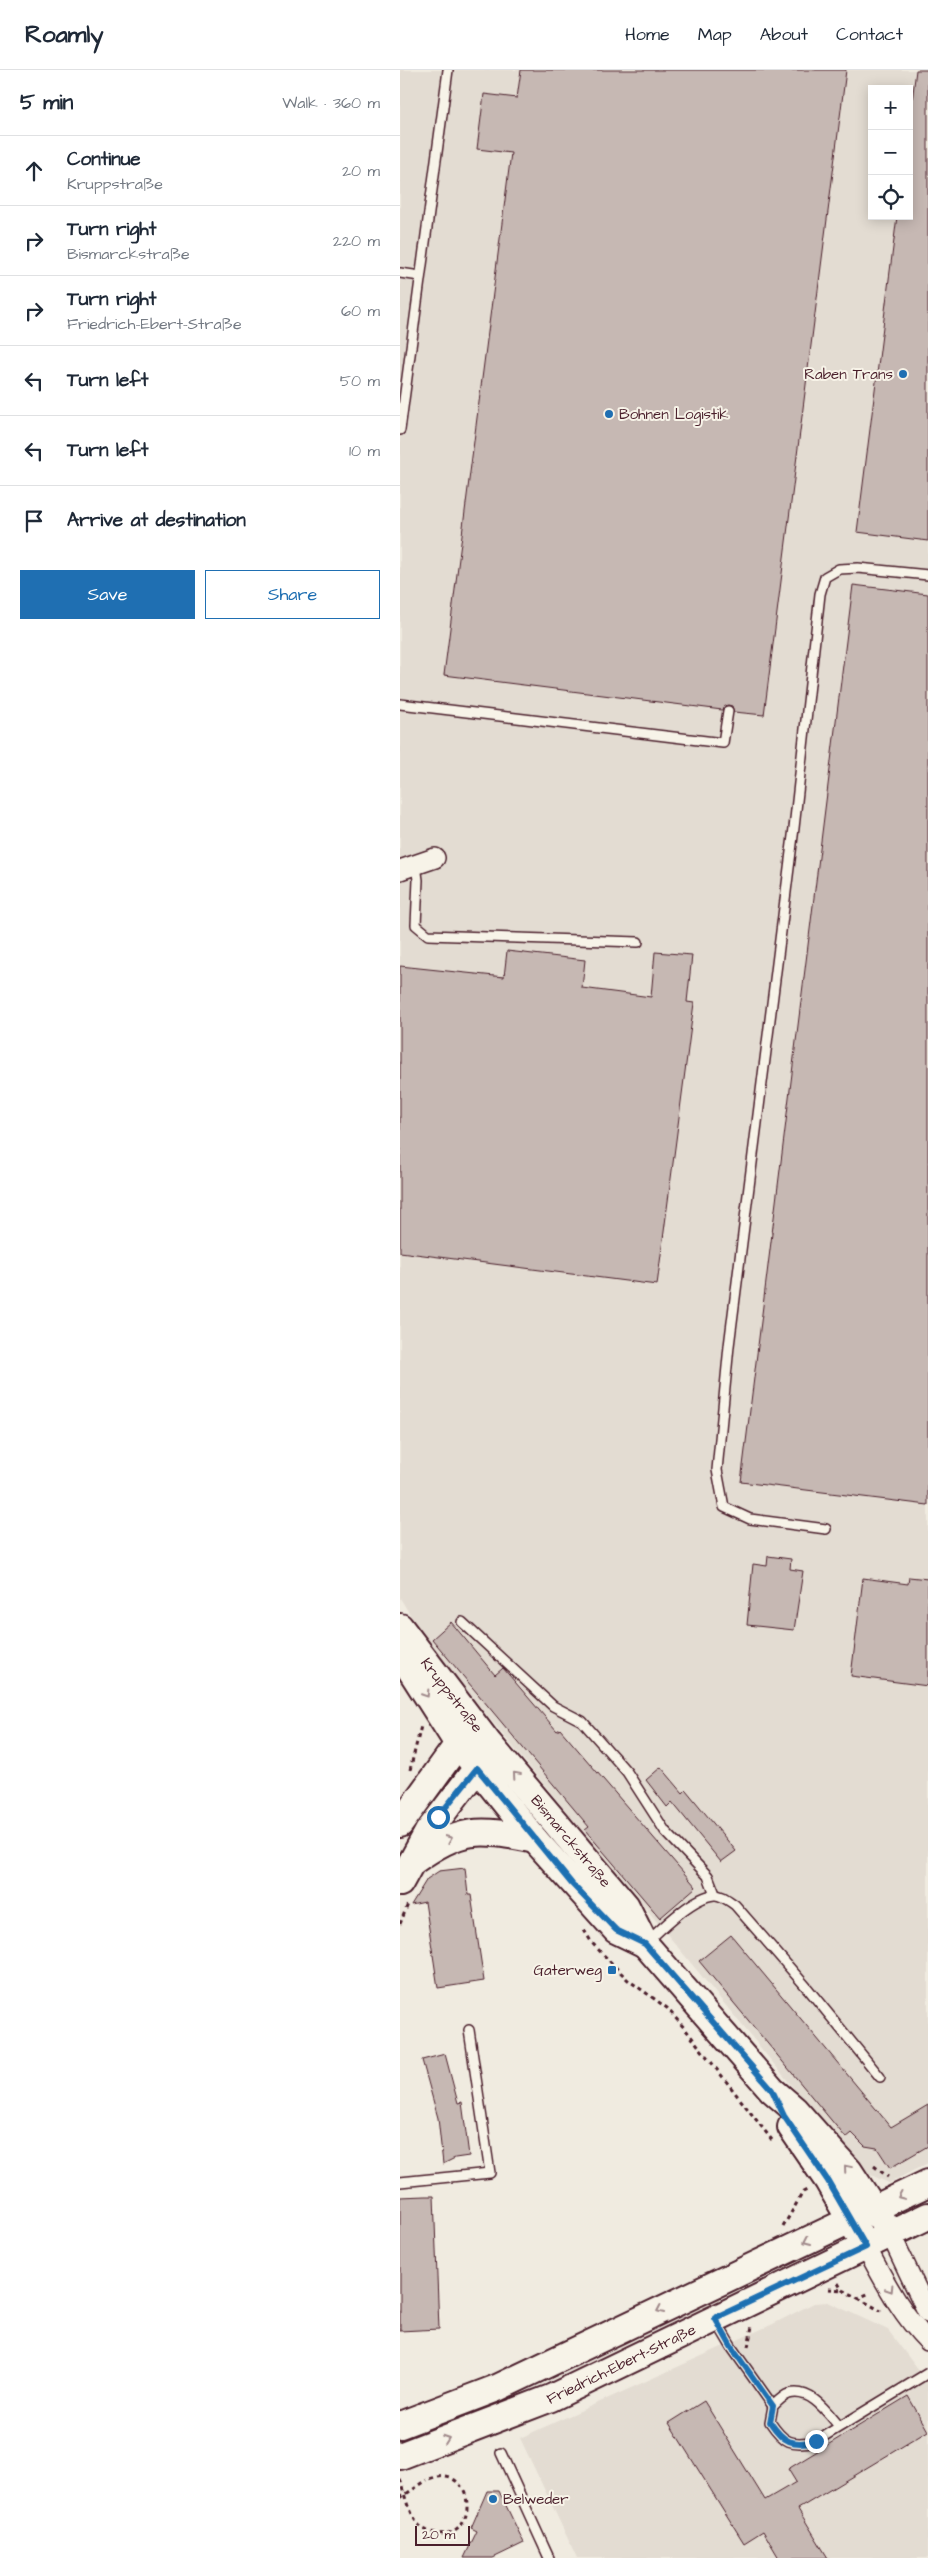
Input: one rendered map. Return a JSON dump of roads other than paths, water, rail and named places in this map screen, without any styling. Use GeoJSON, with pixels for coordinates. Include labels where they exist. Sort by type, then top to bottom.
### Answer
{"type":"FeatureCollection","features":[{"type":"Feature","properties":{"kind":"street"},"geometry":{"type":"LineString","coordinates":[[408,867],[435,858]]}},
{"type":"Feature","properties":{"kind":"street","name":"Kruppstraße"},"geometry":{"type":"LineString","coordinates":[[400,1627],[487,1741]]}},
{"type":"Feature","properties":{"kind":"street","name":"Kruppstraße"},"geometry":{"type":"LineString","coordinates":[[400,1653],[458,1744]]}},
{"type":"Feature","properties":{"kind":"street","name":"Kruppstraße"},"geometry":{"type":"LineString","coordinates":[[400,1824],[458,1744],[487,1741]]}},
{"type":"Feature","properties":{"kind":"street","name":"Kruppstraße"},"geometry":{"type":"LineString","coordinates":[[405,1883],[428,1832],[477,1768],[487,1741]]}},
{"type":"Feature","properties":{"kind":"street","name":"Bismarckstraße"},"geometry":{"type":"LineString","coordinates":[[487,1741],[626,1906],[645,1944],[772,2090],[794,2109],[850,2171],[891,2235],[928,2313]]}},
{"type":"Feature","properties":{"kind":"street","name":"Bismarckstraße"},"geometry":{"type":"LineString","coordinates":[[458,1744],[535,1840],[616,1930],[645,1944]]}},
{"type":"Feature","properties":{"kind":"street"},"geometry":{"type":"LineString","coordinates":[[405,1883],[448,1839],[471,1832],[493,1831],[535,1840]]}},
{"type":"Feature","properties":{"kind":"street","name":"Bismarckstraße"},"geometry":{"type":"LineString","coordinates":[[772,2090],[784,2116],[828,2181],[887,2286],[915,2327],[928,2341]]}},
{"type":"Feature","properties":{"kind":"street"},"geometry":{"type":"LineString","coordinates":[[874,2208],[928,2183]]}},
{"type":"Feature","properties":{"kind":"street","name":"Friedrich-Ebert-Straße"},"geometry":{"type":"LineString","coordinates":[[400,2425],[498,2388],[874,2208]]}},
{"type":"Feature","properties":{"kind":"street"},"geometry":{"type":"LineString","coordinates":[[891,2235],[928,2216]]}},
{"type":"Feature","properties":{"kind":"street","name":"Friedrich-Ebert-Straße"},"geometry":{"type":"LineString","coordinates":[[400,2456],[512,2415],[891,2235]]}},
{"type":"Feature","properties":{"kind":"lane"},"geometry":{"type":"LineString","coordinates":[[400,430],[448,70]]}},
{"type":"Feature","properties":{"kind":"lane"},"geometry":{"type":"LineString","coordinates":[[400,273],[420,276]]}},
{"type":"Feature","properties":{"kind":"lane"},"geometry":{"type":"LineString","coordinates":[[826,1529],[750,1519],[724,1507],[717,1470],[729,1346],[794,828],[820,594],[825,577],[839,569],[858,568],[928,575]]}},
{"type":"Feature","properties":{"kind":"lane"},"geometry":{"type":"LineString","coordinates":[[400,704],[723,743],[728,711]]}},
{"type":"Feature","properties":{"kind":"lane"},"geometry":{"type":"LineString","coordinates":[[408,867],[418,880],[416,925],[428,935],[638,942]]}},
{"type":"Feature","properties":{"kind":"lane"},"geometry":{"type":"LineString","coordinates":[[462,1622],[553,1706],[582,1721],[627,1772],[665,1831],[708,1876],[715,1894],[735,1905],[809,1990],[880,2077]]}},
{"type":"Feature","properties":{"kind":"lane"},"geometry":{"type":"LineString","coordinates":[[645,1944],[693,1904],[715,1894]]}},
{"type":"Feature","properties":{"kind":"lane"},"geometry":{"type":"LineString","coordinates":[[400,2182],[490,2174],[469,2030]]}},
{"type":"Feature","properties":{"kind":"lane"},"geometry":{"type":"LineString","coordinates":[[715,2318],[732,2348],[773,2406]]}},
{"type":"Feature","properties":{"kind":"lane"},"geometry":{"type":"LineString","coordinates":[[839,2426],[823,2408],[806,2394],[788,2394],[773,2406],[770,2422],[780,2438],[798,2445],[816,2441],[928,2372]]}},
{"type":"Feature","properties":{"kind":"lane"},"geometry":{"type":"LineString","coordinates":[[500,2453],[549,2558]]}},
{"type":"Feature","properties":{"kind":"place","name":"Raben Trans"},"geometry":{"type":"Point","coordinates":[903,374]}},
{"type":"Feature","properties":{"kind":"place","name":"Bohnen Logistik"},"geometry":{"type":"Point","coordinates":[609,414]}},
{"type":"Feature","properties":{"kind":"place","name":"Gaterweg"},"geometry":{"type":"Point","coordinates":[612,1970]}},
{"type":"Feature","properties":{"kind":"place","name":"Belweder"},"geometry":{"type":"Point","coordinates":[493,2499]}}]}
